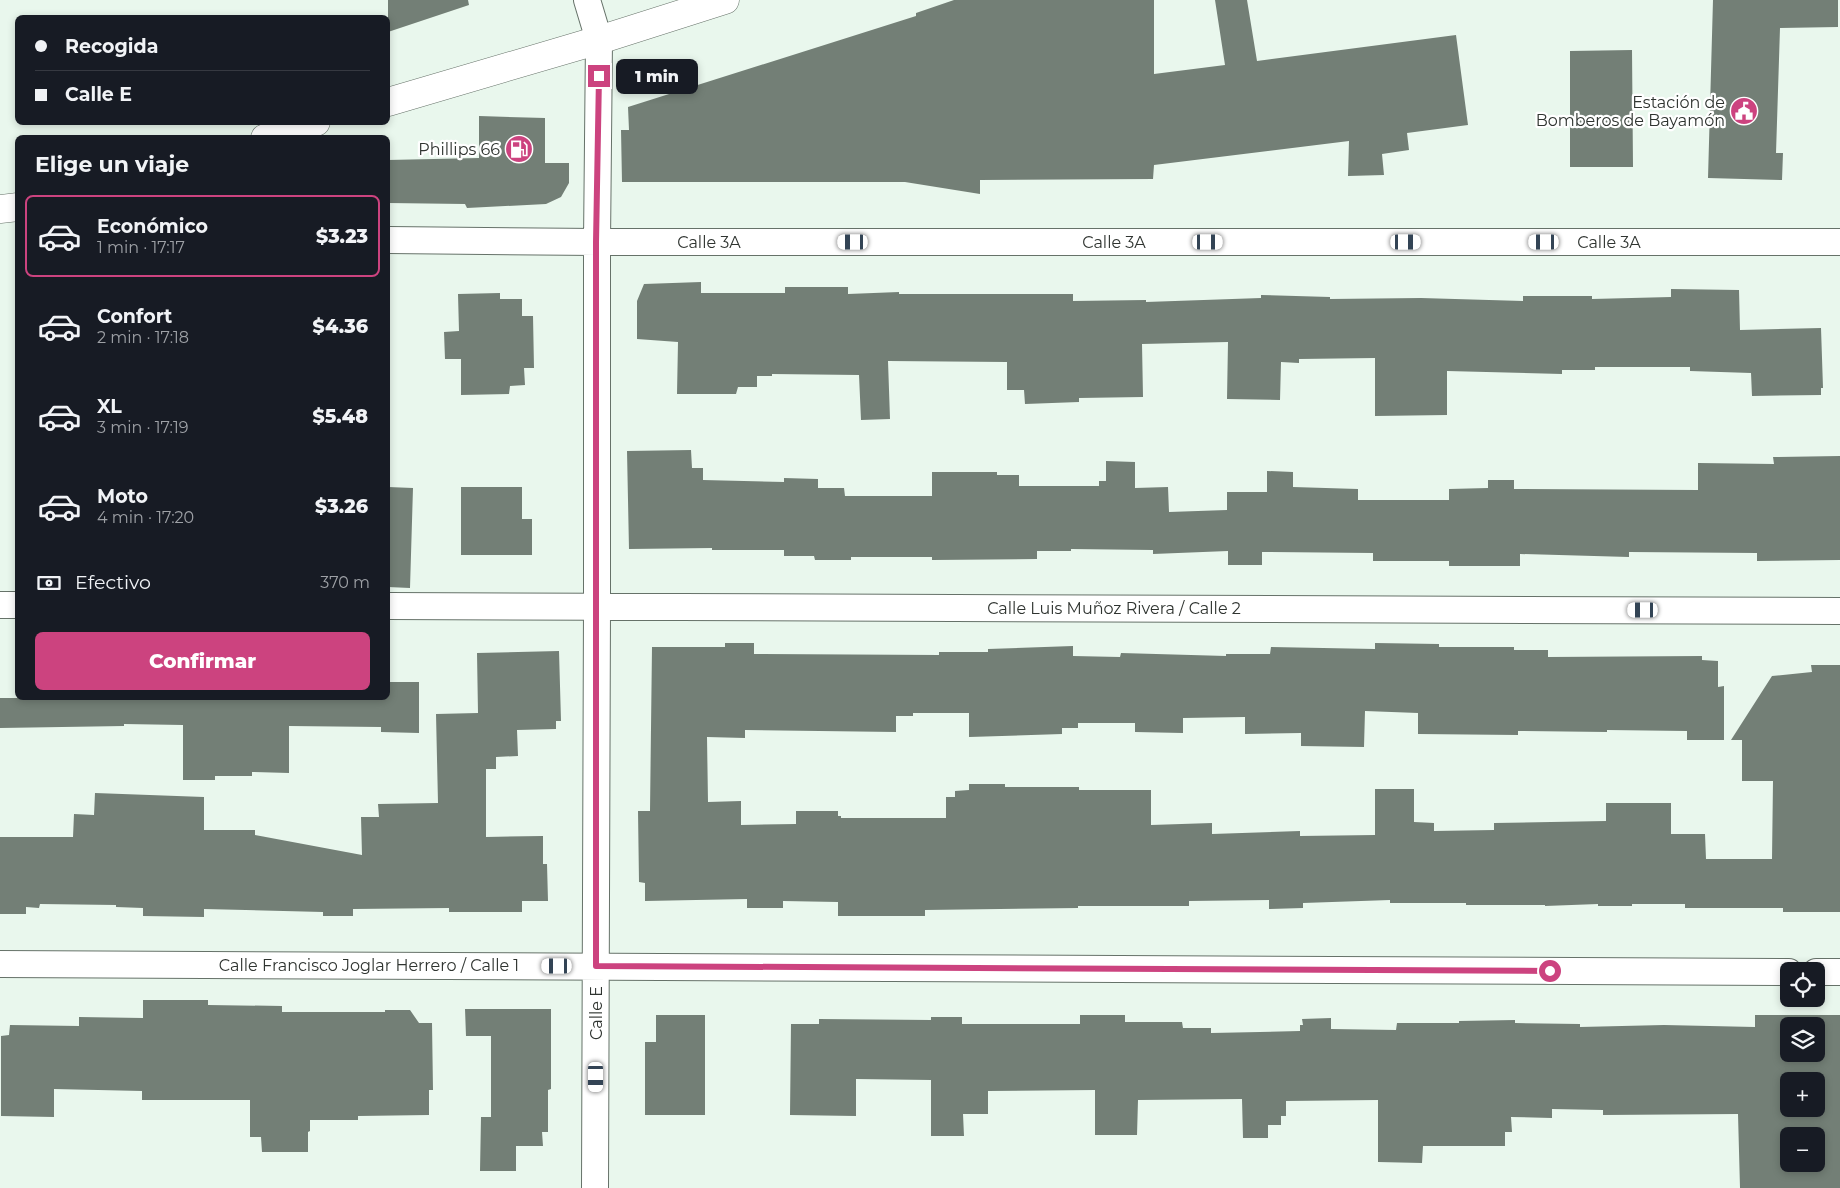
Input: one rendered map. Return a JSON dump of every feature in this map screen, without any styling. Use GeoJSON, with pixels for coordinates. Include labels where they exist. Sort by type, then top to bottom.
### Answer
{"type":"FeatureCollection","features":[{"type":"Feature","properties":{"kind":"street","name":"Calle E"},"geometry":{"type":"LineString","coordinates":[[587,0],[599,40],[596,242],[595,1188]]}},
{"type":"Feature","properties":{"kind":"street"},"geometry":{"type":"LineString","coordinates":[[390,101],[599,40],[725,0]]}},
{"type":"Feature","properties":{"kind":"street"},"geometry":{"type":"LineString","coordinates":[[275,135],[306,125]]}},
{"type":"Feature","properties":{"kind":"street"},"geometry":{"type":"LineString","coordinates":[[0,209],[15,207]]}},
{"type":"Feature","properties":{"kind":"street","name":"Calle 3A"},"geometry":{"type":"LineString","coordinates":[[390,240],[596,242],[1840,242]]}},
{"type":"Feature","properties":{"kind":"street"},"geometry":{"type":"LineString","coordinates":[[0,605],[15,605]]}},
{"type":"Feature","properties":{"kind":"street","name":"Calle Luis Muñoz Rivera / Calle 2"},"geometry":{"type":"LineString","coordinates":[[390,606],[1840,610]]}},
{"type":"Feature","properties":{"kind":"street","name":"Calle Francisco Joglar Herrero / Calle 1"},"geometry":{"type":"LineString","coordinates":[[0,964],[1780,972]]}},
{"type":"Feature","properties":{"kind":"street"},"geometry":{"type":"LineString","coordinates":[[1825,972],[1840,972]]}},
{"type":"Feature","properties":{"kind":"building"},"geometry":{"type":"Polygon","coordinates":[[[388,0],[468,0],[469,5],[390,31],[390,15],[388,15],[388,0]]]}},
{"type":"Feature","properties":{"kind":"building"},"geometry":{"type":"Polygon","coordinates":[[[954,0],[1154,0],[1154,74],[1225,65],[1215,0],[1247,0],[1257,61],[1456,35],[1468,125],[1407,133],[1409,150],[1382,154],[1384,175],[1348,176],[1349,141],[1154,165],[1153,179],[980,180],[980,194],[905,182],[622,182],[621,130],[629,130],[628,107],[916,16],[916,13],[954,0]]]}},
{"type":"Feature","properties":{"kind":"building"},"geometry":{"type":"Polygon","coordinates":[[[1713,0],[1838,0],[1838,27],[1780,28],[1776,153],[1783,153],[1782,180],[1708,178],[1713,0]]]}},
{"type":"Feature","properties":{"kind":"building"},"geometry":{"type":"Polygon","coordinates":[[[1632,50],[1633,167],[1570,167],[1570,51],[1632,50]]]}},
{"type":"Feature","properties":{"kind":"building"},"geometry":{"type":"Polygon","coordinates":[[[479,116],[545,118],[545,163],[569,163],[569,183],[561,197],[546,204],[467,208],[465,204],[390,203],[390,160],[479,158],[479,116]]]}},
{"type":"Feature","properties":{"kind":"building"},"geometry":{"type":"Polygon","coordinates":[[[701,282],[701,293],[785,293],[785,287],[848,287],[848,294],[899,292],[899,294],[1073,294],[1073,301],[1146,300],[1146,302],[1261,298],[1261,295],[1330,297],[1330,299],[1421,298],[1523,301],[1523,296],[1592,296],[1592,299],[1671,297],[1671,289],[1739,290],[1740,330],[1821,328],[1823,388],[1821,388],[1821,395],[1752,396],[1751,373],[1690,371],[1690,367],[1595,367],[1595,370],[1562,370],[1562,374],[1447,371],[1447,415],[1375,416],[1375,358],[1299,359],[1299,363],[1281,362],[1280,400],[1227,399],[1228,342],[1142,344],[1143,397],[1079,398],[1079,402],[1025,404],[1024,390],[1007,390],[1007,362],[888,361],[890,419],[861,420],[859,375],[772,374],[772,376],[757,376],[757,387],[738,387],[736,394],[677,394],[678,342],[637,339],[637,301],[644,284],[701,282]]]}},
{"type":"Feature","properties":{"kind":"building"},"geometry":{"type":"Polygon","coordinates":[[[500,293],[500,299],[522,299],[522,316],[533,316],[534,368],[524,368],[525,385],[510,386],[509,394],[461,395],[461,359],[445,359],[444,332],[459,331],[458,294],[500,293]]]}},
{"type":"Feature","properties":{"kind":"building"},"geometry":{"type":"Polygon","coordinates":[[[691,450],[692,468],[703,468],[703,480],[784,482],[784,478],[818,479],[818,488],[844,488],[845,496],[932,496],[932,472],[997,472],[997,475],[1019,475],[1019,486],[1099,486],[1099,481],[1106,481],[1106,461],[1135,462],[1135,488],[1168,487],[1169,512],[1227,510],[1227,492],[1267,492],[1267,471],[1293,472],[1293,487],[1358,489],[1358,500],[1449,500],[1449,489],[1488,488],[1488,480],[1514,480],[1514,489],[1698,490],[1698,463],[1774,464],[1773,457],[1840,456],[1840,560],[1757,561],[1757,553],[1629,552],[1629,557],[1520,554],[1520,566],[1449,566],[1449,561],[1373,561],[1373,553],[1262,552],[1262,565],[1228,565],[1228,551],[1153,554],[1153,550],[1071,549],[1071,551],[1037,551],[1037,559],[932,560],[932,557],[851,557],[851,560],[815,560],[814,556],[784,556],[784,550],[712,550],[712,548],[629,549],[627,451],[691,450]]]}},
{"type":"Feature","properties":{"kind":"building"},"geometry":{"type":"Polygon","coordinates":[[[390,487],[413,488],[410,588],[390,587],[390,487]]]}},
{"type":"Feature","properties":{"kind":"building"},"geometry":{"type":"Polygon","coordinates":[[[461,487],[522,487],[522,519],[532,519],[532,555],[461,555],[461,487]]]}},
{"type":"Feature","properties":{"kind":"building"},"geometry":{"type":"Polygon","coordinates":[[[725,643],[754,643],[754,654],[939,655],[939,652],[988,652],[988,649],[1073,646],[1073,656],[1120,657],[1121,653],[1226,656],[1226,654],[1270,654],[1271,647],[1375,649],[1375,643],[1439,644],[1439,647],[1514,647],[1514,650],[1548,650],[1548,657],[1702,656],[1702,660],[1718,661],[1718,687],[1724,686],[1724,740],[1687,740],[1687,731],[1518,731],[1518,735],[1418,734],[1418,713],[1365,711],[1364,747],[1301,746],[1301,733],[1245,734],[1245,717],[1183,718],[1183,733],[1135,732],[1135,723],[1078,723],[1078,728],[1062,728],[1062,734],[969,737],[969,713],[913,713],[913,716],[896,716],[896,732],[745,730],[745,738],[707,737],[708,802],[741,801],[741,825],[796,824],[796,811],[838,811],[838,816],[841,816],[841,818],[946,818],[946,797],[955,797],[955,791],[969,790],[969,784],[1005,784],[1005,787],[1079,787],[1079,790],[1151,790],[1151,825],[1212,823],[1212,834],[1300,831],[1300,836],[1375,835],[1375,789],[1414,789],[1414,822],[1434,823],[1434,831],[1494,830],[1494,823],[1606,821],[1606,803],[1671,803],[1671,834],[1705,834],[1706,859],[1772,859],[1773,781],[1742,781],[1742,740],[1731,740],[1772,676],[1812,672],[1811,665],[1840,665],[1840,912],[1783,912],[1783,908],[1685,908],[1685,904],[1632,904],[1632,906],[1598,906],[1598,904],[1545,906],[1466,905],[1466,903],[1390,903],[1390,900],[1303,903],[1303,908],[1269,909],[1269,900],[1189,901],[1189,906],[1078,906],[1078,908],[925,910],[925,916],[838,916],[838,902],[783,901],[783,908],[747,908],[747,899],[645,901],[645,883],[639,882],[638,811],[650,811],[652,647],[725,647],[725,643]]]}},
{"type":"Feature","properties":{"kind":"building"},"geometry":{"type":"Polygon","coordinates":[[[559,651],[561,721],[556,721],[556,729],[517,730],[518,756],[496,757],[496,769],[486,769],[486,837],[543,836],[543,864],[547,864],[548,901],[522,901],[522,912],[449,912],[449,908],[353,909],[353,916],[323,916],[323,912],[204,909],[204,917],[143,916],[143,908],[116,907],[116,905],[40,904],[39,908],[26,907],[26,914],[0,914],[0,837],[73,837],[74,814],[94,815],[95,793],[204,797],[204,830],[255,830],[255,835],[362,855],[361,817],[379,817],[378,804],[438,803],[436,714],[478,713],[477,653],[559,651]]]}},
{"type":"Feature","properties":{"kind":"building"},"geometry":{"type":"Polygon","coordinates":[[[390,682],[419,682],[419,733],[381,732],[381,727],[289,726],[289,773],[252,772],[252,776],[215,776],[215,780],[183,780],[183,725],[124,724],[124,726],[0,728],[0,698],[15,698],[15,700],[390,700],[390,682]]]}},
{"type":"Feature","properties":{"kind":"building"},"geometry":{"type":"Polygon","coordinates":[[[143,1000],[208,1000],[208,1005],[282,1006],[282,1012],[385,1012],[385,1010],[410,1010],[419,1023],[432,1023],[433,1090],[429,1090],[429,1115],[358,1116],[358,1120],[310,1120],[308,1152],[262,1152],[261,1137],[250,1137],[250,1100],[142,1100],[142,1091],[54,1089],[54,1117],[1,1116],[1,1036],[9,1035],[10,1025],[79,1026],[79,1017],[143,1018],[143,1000]]]}},
{"type":"Feature","properties":{"kind":"building"},"geometry":{"type":"Polygon","coordinates":[[[465,1009],[551,1009],[551,1089],[548,1090],[548,1132],[542,1132],[543,1146],[516,1146],[516,1171],[480,1171],[481,1117],[491,1117],[491,1036],[466,1036],[465,1009]]]}},
{"type":"Feature","properties":{"kind":"building"},"geometry":{"type":"Polygon","coordinates":[[[656,1015],[705,1015],[705,1115],[645,1115],[645,1042],[656,1042],[656,1015]]]}},
{"type":"Feature","properties":{"kind":"building"},"geometry":{"type":"Polygon","coordinates":[[[1080,1015],[1125,1015],[1125,1022],[1182,1022],[1183,1028],[1211,1028],[1211,1033],[1300,1031],[1300,1025],[1303,1025],[1302,1019],[1331,1018],[1331,1029],[1396,1030],[1397,1023],[1459,1023],[1459,1021],[1515,1020],[1515,1023],[1580,1024],[1580,1027],[1664,1025],[1755,1027],[1755,1015],[1840,1015],[1840,1188],[1740,1188],[1738,1114],[1603,1115],[1603,1110],[1552,1109],[1552,1118],[1511,1117],[1512,1132],[1505,1132],[1505,1146],[1423,1146],[1422,1163],[1378,1162],[1378,1100],[1286,1101],[1286,1116],[1281,1116],[1281,1125],[1268,1125],[1268,1138],[1243,1138],[1242,1099],[1138,1100],[1137,1135],[1095,1135],[1095,1090],[988,1091],[988,1114],[963,1114],[964,1136],[931,1136],[931,1080],[856,1079],[856,1116],[790,1115],[791,1024],[819,1024],[819,1019],[931,1020],[931,1017],[962,1017],[962,1024],[1080,1024],[1080,1015]]]}},
{"type":"Feature","properties":{"kind":"place","name":"Estación de Bomberos de Bayamón"},"geometry":{"type":"Point","coordinates":[1744,111]}},
{"type":"Feature","properties":{"kind":"place","name":"Phillips 66"},"geometry":{"type":"Point","coordinates":[519,149]}},
{"type":"Feature","properties":{"kind":"route"},"geometry":{"type":"LineString","coordinates":[[599,76],[596,242],[596,966],[1550,971]]}}]}
